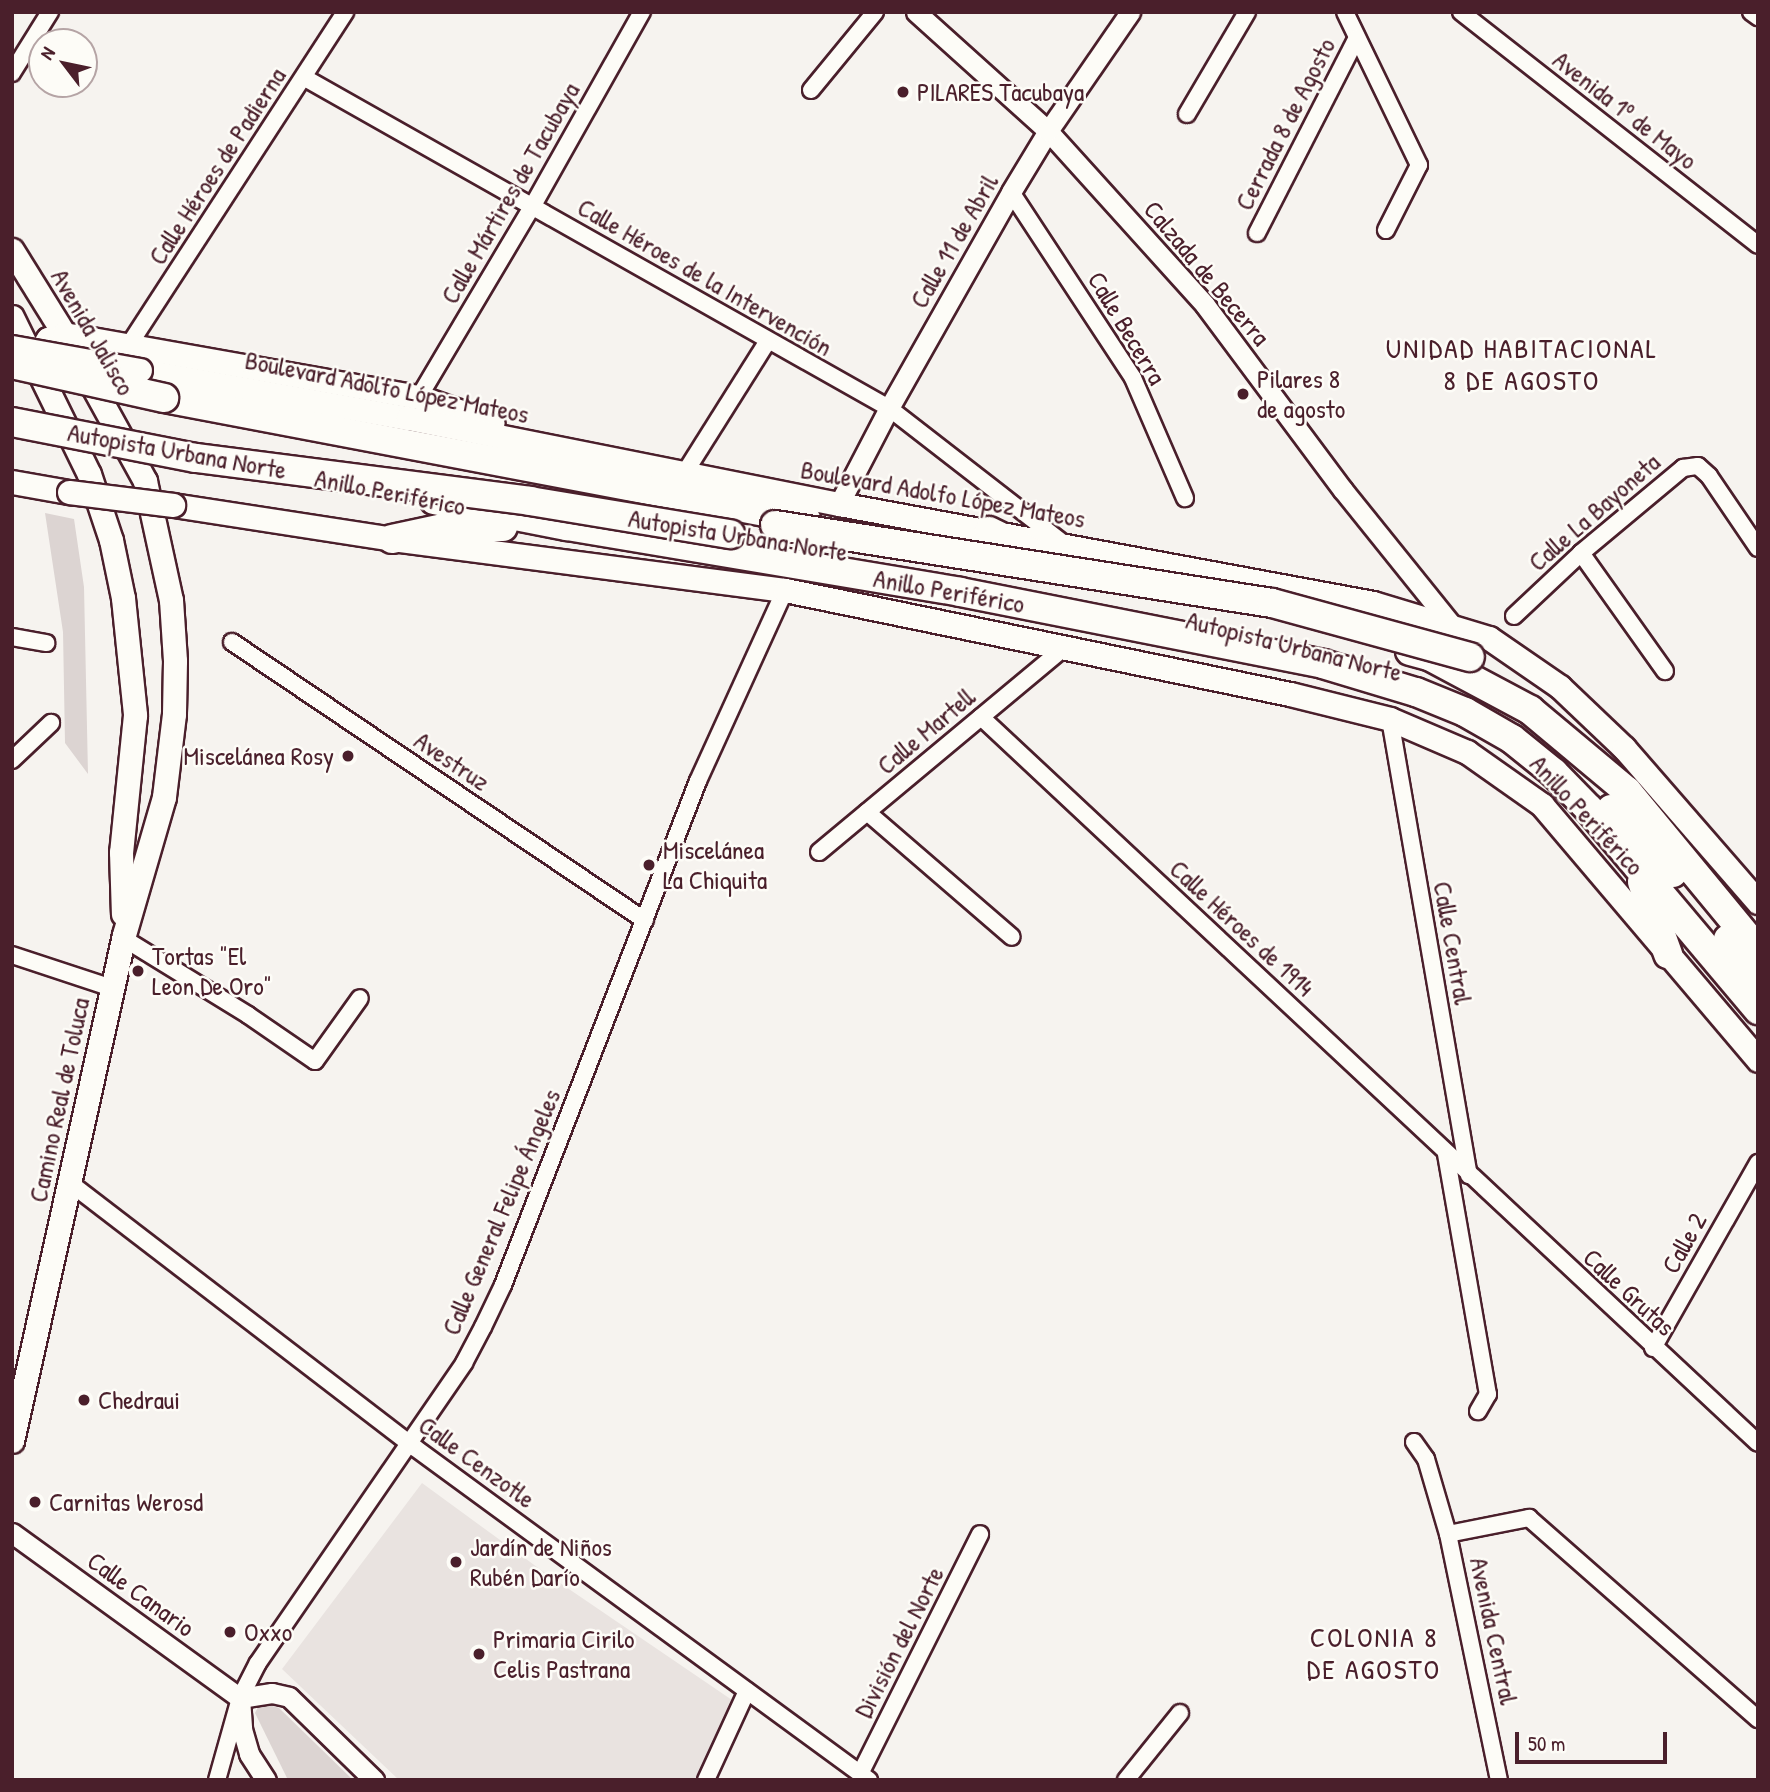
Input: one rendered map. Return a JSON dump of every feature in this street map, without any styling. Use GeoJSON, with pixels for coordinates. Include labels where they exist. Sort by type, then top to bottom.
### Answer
{"type":"FeatureCollection","features":[{"type":"Feature","properties":{"kind":"highway","name":"Anillo Periférico"},"geometry":{"type":"LineString","coordinates":[[19,366],[164,398],[583,479],[1061,555],[1429,656],[1530,710],[1627,790],[1758,950]]}},
{"type":"Feature","properties":{"kind":"highway","name":"Autopista Urbana Norte"},"geometry":{"type":"LineString","coordinates":[[19,366],[631,501],[1272,603],[1470,657],[1553,704],[1651,804],[1758,933]]}},
{"type":"Feature","properties":{"kind":"highway","name":"Anillo Periférico"},"geometry":{"type":"LineString","coordinates":[[21,422],[164,447],[567,526],[974,594],[1323,664],[1416,692],[1465,712],[1512,739],[1554,772],[1635,863],[1758,1010]]}},
{"type":"Feature","properties":{"kind":"highway","name":"Autopista Urbana Norte"},"geometry":{"type":"LineString","coordinates":[[21,422],[196,458],[530,502],[919,565],[1254,632],[1438,682],[1520,724],[1588,786],[1679,879],[1758,975]]}},
{"type":"Feature","properties":{"kind":"highway"},"geometry":{"type":"LineString","coordinates":[[392,539],[447,527],[567,526]]}},
{"type":"Feature","properties":{"kind":"highway"},"geometry":{"type":"LineString","coordinates":[[989,531],[1061,555]]}},
{"type":"Feature","properties":{"kind":"highway"},"geometry":{"type":"LineString","coordinates":[[1635,863],[1668,954]]}},
{"type":"Feature","properties":{"kind":"main road","name":"Avenida Jalisco"},"geometry":{"type":"LineString","coordinates":[[12,250],[64,334],[145,481]]}},
{"type":"Feature","properties":{"kind":"main road"},"geometry":{"type":"LineString","coordinates":[[12,317],[19,366]]}},
{"type":"Feature","properties":{"kind":"main road"},"geometry":{"type":"LineString","coordinates":[[19,366],[48,339],[64,334],[419,397],[572,451]]}},
{"type":"Feature","properties":{"kind":"main road","name":"Boulevard Adolfo López Mateos"},"geometry":{"type":"LineString","coordinates":[[12,347],[989,531]]}},
{"type":"Feature","properties":{"kind":"main road","name":"Camino Real de Toluca"},"geometry":{"type":"LineString","coordinates":[[19,366],[89,474],[111,540],[123,598],[135,715],[121,852],[123,936]]}},
{"type":"Feature","properties":{"kind":"main road","name":"Camino Real de Toluca"},"geometry":{"type":"LineString","coordinates":[[12,1441],[71,1183],[123,936],[164,797],[174,714],[175,661],[171,600],[145,481]]}},
{"type":"Feature","properties":{"kind":"main road"},"geometry":{"type":"LineString","coordinates":[[12,482],[392,539],[785,590],[1290,694],[1390,719],[1467,752],[1542,805],[1758,1060]]}},
{"type":"Feature","properties":{"kind":"main road","name":"Boulevard Adolfo López Mateos"},"geometry":{"type":"LineString","coordinates":[[1061,555],[1373,603],[1489,638],[1566,692],[1624,748],[1758,902]]}},
{"type":"Feature","properties":{"kind":"street"},"geometry":{"type":"LineString","coordinates":[[12,73],[50,12]]}},
{"type":"Feature","properties":{"kind":"street","name":"Calle Héroes de Padierna"},"geometry":{"type":"LineString","coordinates":[[128,345],[305,78],[345,12]]}},
{"type":"Feature","properties":{"kind":"street","name":"Calle Mártires de Tacubaya"},"geometry":{"type":"LineString","coordinates":[[419,397],[532,207],[642,12]]}},
{"type":"Feature","properties":{"kind":"street"},"geometry":{"type":"LineString","coordinates":[[811,90],[875,12]]}},
{"type":"Feature","properties":{"kind":"street","name":"Calzada de Becerra"},"geometry":{"type":"LineString","coordinates":[[916,12],[1048,131],[1205,305],[1343,490],[1453,627]]}},
{"type":"Feature","properties":{"kind":"street","name":"Calle 11 de Abril"},"geometry":{"type":"LineString","coordinates":[[839,504],[889,408],[1011,192],[1048,131],[1130,12]]}},
{"type":"Feature","properties":{"kind":"street"},"geometry":{"type":"LineString","coordinates":[[1187,114],[1247,12]]}},
{"type":"Feature","properties":{"kind":"street"},"geometry":{"type":"LineString","coordinates":[[1345,12],[1419,165],[1387,230]]}},
{"type":"Feature","properties":{"kind":"street","name":"Avenida 1º de Mayo"},"geometry":{"type":"LineString","coordinates":[[1461,12],[1758,246]]}},
{"type":"Feature","properties":{"kind":"street"},"geometry":{"type":"LineString","coordinates":[[1751,12],[1758,17]]}},
{"type":"Feature","properties":{"kind":"street","name":"Cerrada 8 de Agosto"},"geometry":{"type":"LineString","coordinates":[[1257,233],[1357,38]]}},
{"type":"Feature","properties":{"kind":"street","name":"Calle Héroes de la Intervención"},"geometry":{"type":"LineString","coordinates":[[305,78],[767,342],[889,408],[1061,555]]}},
{"type":"Feature","properties":{"kind":"street","name":"Calle Becerra"},"geometry":{"type":"LineString","coordinates":[[1011,192],[1133,378],[1185,498]]}},
{"type":"Feature","properties":{"kind":"street"},"geometry":{"type":"LineString","coordinates":[[684,474],[767,342]]}},
{"type":"Feature","properties":{"kind":"street","name":"Calle La Bayoneta"},"geometry":{"type":"LineString","coordinates":[[1514,616],[1581,553],[1683,468],[1698,467],[1709,476],[1758,548]]}},
{"type":"Feature","properties":{"kind":"street"},"geometry":{"type":"LineString","coordinates":[[1581,553],[1665,671]]}},
{"type":"Feature","properties":{"kind":"street","name":"Calle General Felipe Ángeles"},"geometry":{"type":"LineString","coordinates":[[217,1780],[240,1698],[258,1663],[407,1441],[464,1363],[503,1285],[698,781],[785,590]]}},
{"type":"Feature","properties":{"kind":"street"},"geometry":{"type":"LineString","coordinates":[[12,638],[46,643]]}},
{"type":"Feature","properties":{"kind":"street","name":"Avestruz"},"geometry":{"type":"LineString","coordinates":[[232,642],[645,921]]}},
{"type":"Feature","properties":{"kind":"street","name":"Calle Martell"},"geometry":{"type":"LineString","coordinates":[[819,852],[1065,647]]}},
{"type":"Feature","properties":{"kind":"street","name":"Calle Héroes de 1914"},"geometry":{"type":"LineString","coordinates":[[981,717],[1469,1175]]}},
{"type":"Feature","properties":{"kind":"street","name":"Calle Central"},"geometry":{"type":"LineString","coordinates":[[1390,719],[1469,1175]]}},
{"type":"Feature","properties":{"kind":"street"},"geometry":{"type":"LineString","coordinates":[[12,760],[51,723]]}},
{"type":"Feature","properties":{"kind":"street"},"geometry":{"type":"LineString","coordinates":[[867,812],[1012,937]]}},
{"type":"Feature","properties":{"kind":"street"},"geometry":{"type":"LineString","coordinates":[[123,936],[315,1061],[360,998]]}},
{"type":"Feature","properties":{"kind":"street"},"geometry":{"type":"LineString","coordinates":[[12,955],[112,988]]}},
{"type":"Feature","properties":{"kind":"street"},"geometry":{"type":"LineString","coordinates":[[1446,1154],[1488,1394],[1478,1410]]}},
{"type":"Feature","properties":{"kind":"street","name":"Calle 2"},"geometry":{"type":"LineString","coordinates":[[1653,1348],[1758,1163]]}},
{"type":"Feature","properties":{"kind":"street","name":"Calle Grutas"},"geometry":{"type":"LineString","coordinates":[[1469,1175],[1758,1443]]}},
{"type":"Feature","properties":{"kind":"street","name":"Calle Cenzotle"},"geometry":{"type":"LineString","coordinates":[[71,1183],[407,1441],[865,1776]]}},
{"type":"Feature","properties":{"kind":"street","name":"Avenida Central"},"geometry":{"type":"LineString","coordinates":[[1414,1442],[1426,1460],[1448,1534],[1499,1780]]}},
{"type":"Feature","properties":{"kind":"street"},"geometry":{"type":"LineString","coordinates":[[1448,1534],[1529,1518],[1758,1719]]}},
{"type":"Feature","properties":{"kind":"street","name":"Calle Canario"},"geometry":{"type":"LineString","coordinates":[[12,1532],[240,1698]]}},
{"type":"Feature","properties":{"kind":"street","name":"División del Norte"},"geometry":{"type":"LineString","coordinates":[[865,1776],[980,1534]]}},
{"type":"Feature","properties":{"kind":"street"},"geometry":{"type":"LineString","coordinates":[[706,1780],[747,1690]]}},
{"type":"Feature","properties":{"kind":"street"},"geometry":{"type":"LineString","coordinates":[[266,1780],[249,1754],[242,1729],[240,1698],[272,1693],[289,1697],[374,1780]]}},
{"type":"Feature","properties":{"kind":"street"},"geometry":{"type":"LineString","coordinates":[[1126,1780],[1180,1713]]}},
{"type":"Feature","properties":{"kind":"shaded area"},"geometry":{"type":"Polygon","coordinates":[[[45,513],[74,519],[84,587],[88,774],[65,743],[63,632],[45,513]]]}},
{"type":"Feature","properties":{"kind":"shaded area","name":"Primaria Cirilo Celis Pastrana"},"geometry":{"type":"Polygon","coordinates":[[[422,1483],[541,1570],[732,1700],[695,1780],[399,1780],[282,1669],[422,1483]]]}},
{"type":"Feature","properties":{"kind":"shaded area"},"geometry":{"type":"Polygon","coordinates":[[[269,1705],[279,1708],[353,1780],[288,1780],[255,1713],[258,1707],[269,1705]]]}},
{"type":"Feature","properties":{"kind":"place","name":"PILARES Tacubaya"},"geometry":{"type":"Point","coordinates":[903,92]}},
{"type":"Feature","properties":{"kind":"place","name":"Pilares 8 de agosto"},"geometry":{"type":"Point","coordinates":[1243,394]}},
{"type":"Feature","properties":{"kind":"place","name":"Miscelánea Rosy"},"geometry":{"type":"Point","coordinates":[348,756]}},
{"type":"Feature","properties":{"kind":"place","name":"Miscelánea La Chiquita"},"geometry":{"type":"Point","coordinates":[649,865]}},
{"type":"Feature","properties":{"kind":"place","name":"Tortas \"El Leon De Oro\""},"geometry":{"type":"Point","coordinates":[138,971]}},
{"type":"Feature","properties":{"kind":"place","name":"Chedraui"},"geometry":{"type":"Point","coordinates":[84,1400]}},
{"type":"Feature","properties":{"kind":"place","name":"Carnitas Werosd"},"geometry":{"type":"Point","coordinates":[35,1502]}},
{"type":"Feature","properties":{"kind":"place","name":"Jardín de Niños Rubén Darío"},"geometry":{"type":"Point","coordinates":[456,1562]}},
{"type":"Feature","properties":{"kind":"place","name":"Oxxo"},"geometry":{"type":"Point","coordinates":[230,1632]}},
{"type":"Feature","properties":{"kind":"place","name":"Primaria Cirilo Celis Pastrana"},"geometry":{"type":"Point","coordinates":[479,1654]}},
{"type":"Feature","properties":{"kind":"district","name":"UNIDAD HABITACIONAL 8 DE AGOSTO"},"geometry":{"type":"Point","coordinates":[1522,364]}},
{"type":"Feature","properties":{"kind":"district","name":"COLONIA 8 DE AGOSTO"},"geometry":{"type":"Point","coordinates":[1374,1653]}}]}
